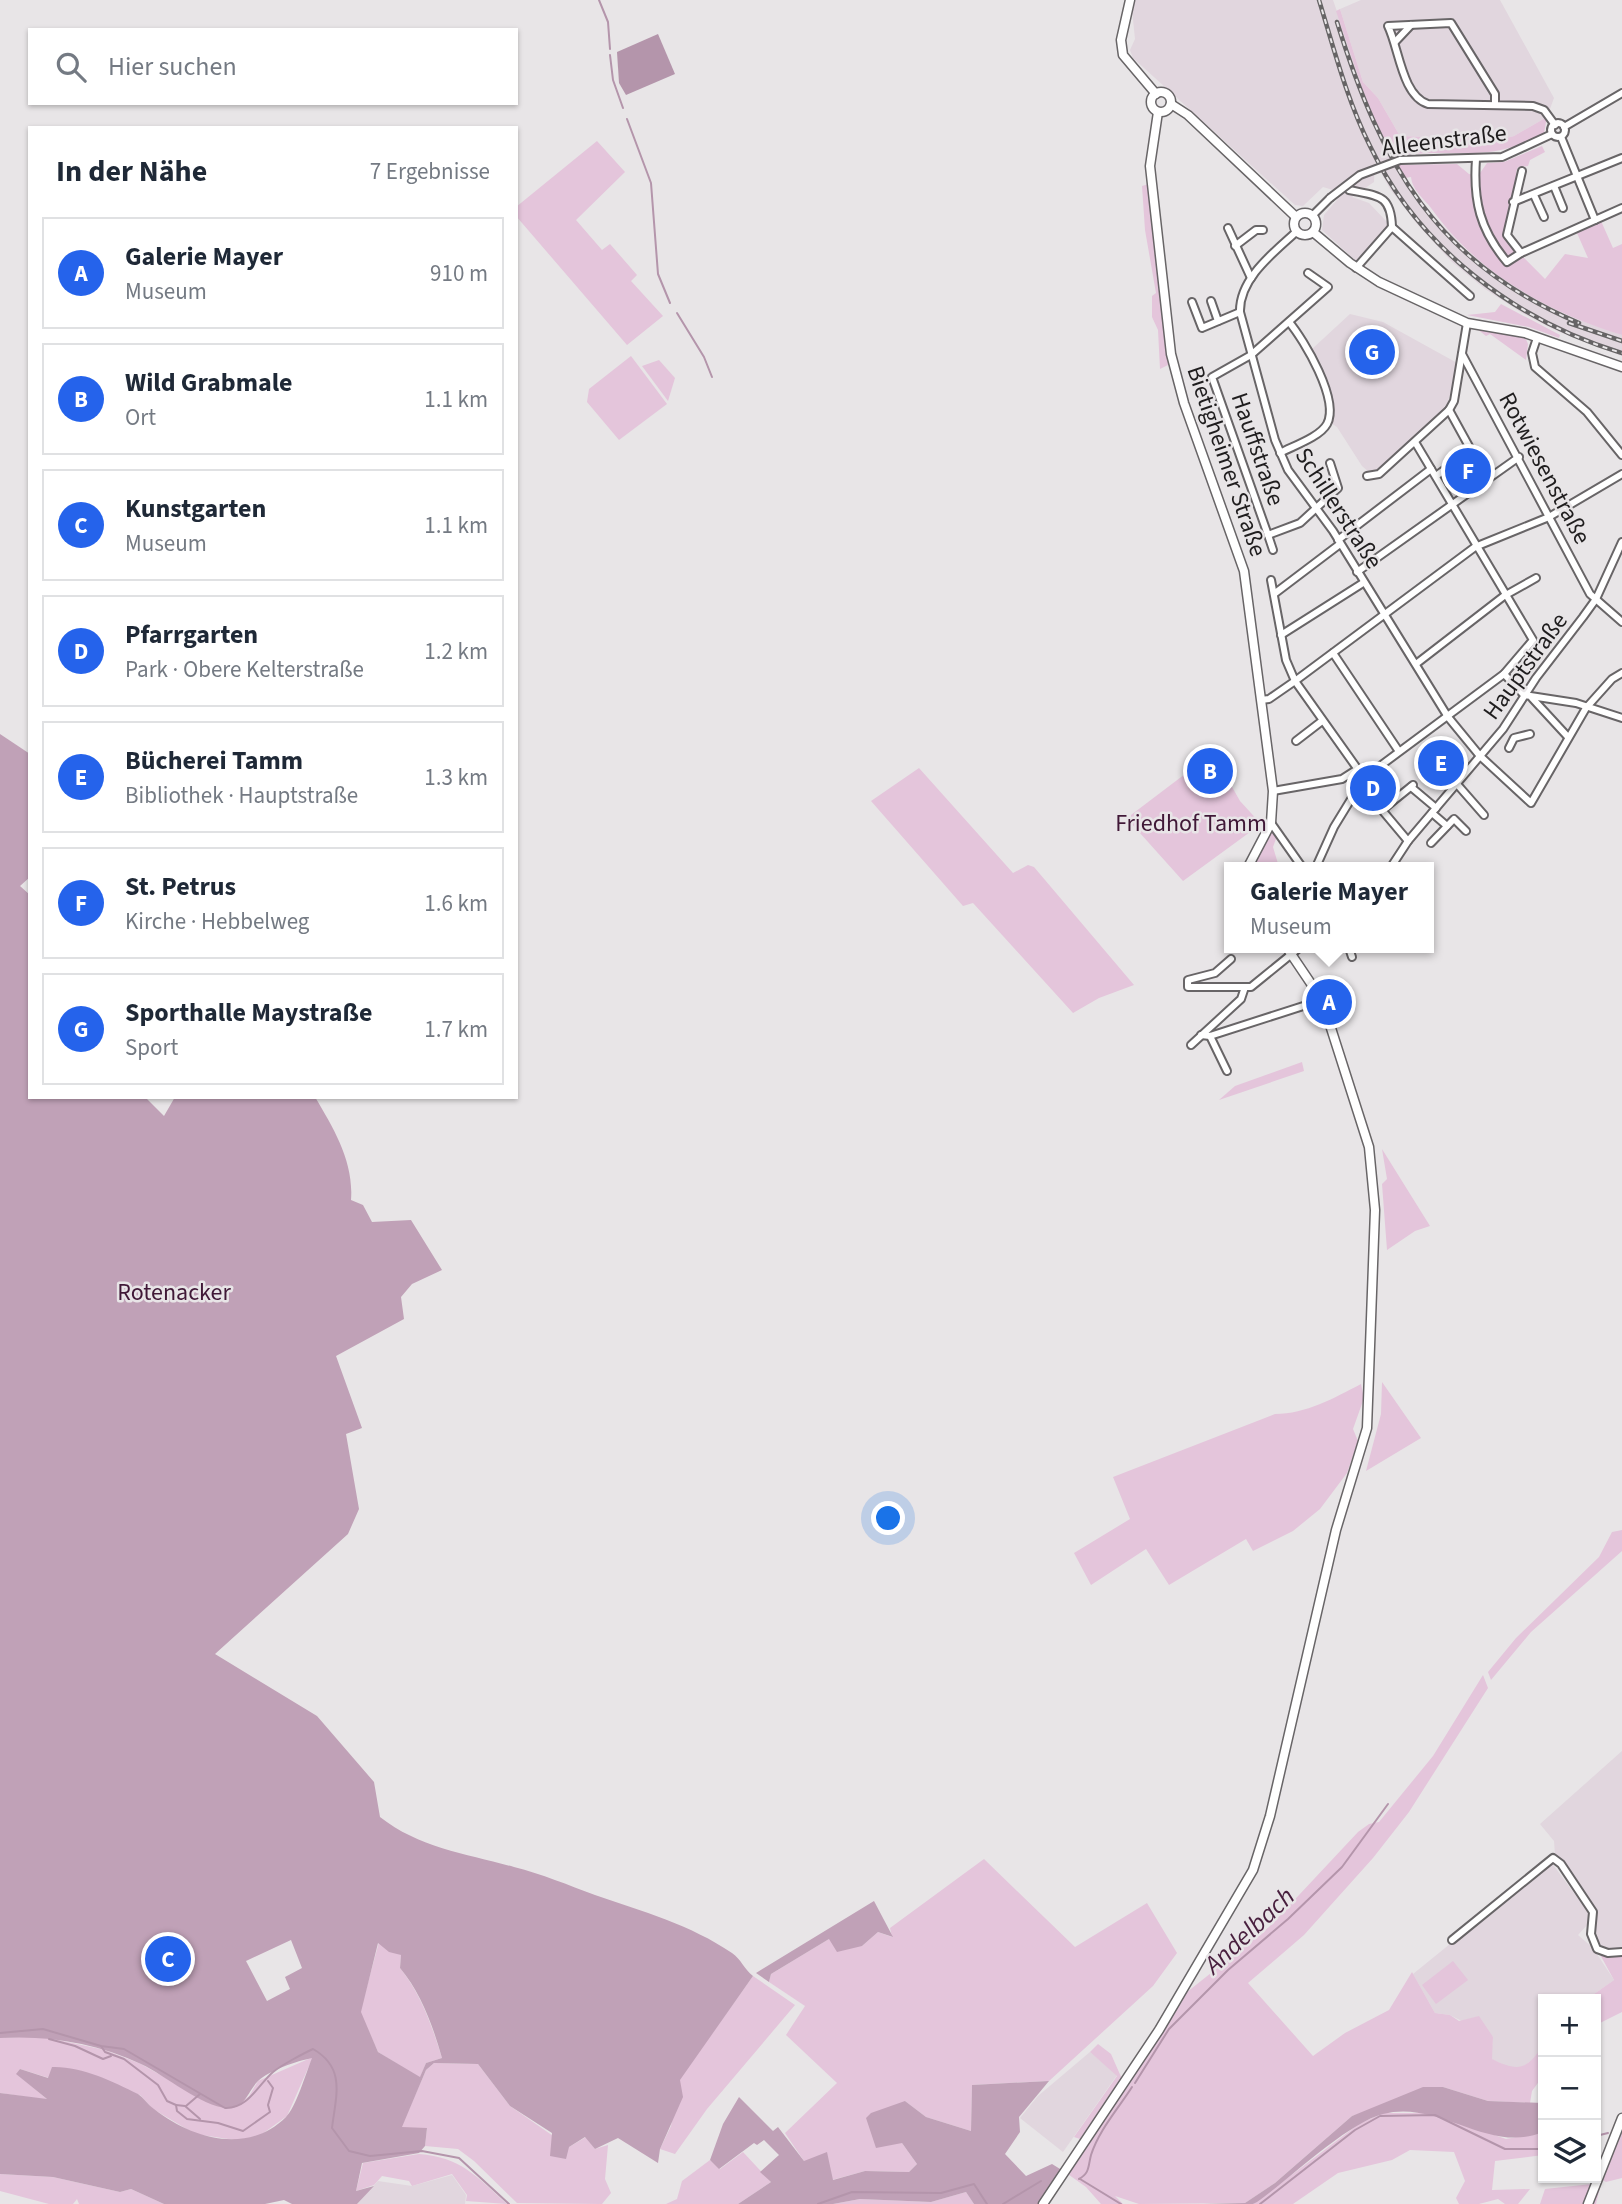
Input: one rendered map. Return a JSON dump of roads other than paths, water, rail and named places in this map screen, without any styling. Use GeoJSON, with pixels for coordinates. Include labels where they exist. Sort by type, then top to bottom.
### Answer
{"type":"FeatureCollection","features":[{"type":"Feature","properties":{"kind":"street"},"geometry":{"type":"LineString","coordinates":[[1130,0],[1121,40],[1123,55],[1156,94],[1168,95],[1171,104],[1188,115],[1296,217]]}},
{"type":"Feature","properties":{"kind":"street"},"geometry":{"type":"LineString","coordinates":[[1495,105],[1495,94],[1451,23],[1388,26],[1410,87],[1421,102],[1538,107],[1547,113],[1555,125],[1564,127]]}},
{"type":"Feature","properties":{"kind":"street"},"geometry":{"type":"LineString","coordinates":[[1395,42],[1411,25]]}},
{"type":"Feature","properties":{"kind":"street"},"geometry":{"type":"LineString","coordinates":[[1595,220],[1561,136],[1564,127],[1622,93]]}},
{"type":"Feature","properties":{"kind":"street"},"geometry":{"type":"LineString","coordinates":[[1156,94],[1151,102],[1158,112],[1167,110],[1171,104]]}},
{"type":"Feature","properties":{"kind":"street","name":"Bietigheimer Straße"},"geometry":{"type":"LineString","coordinates":[[1158,112],[1150,166],[1173,366],[1241,556],[1273,791],[1273,825],[1251,862]]}},
{"type":"Feature","properties":{"kind":"street"},"geometry":{"type":"LineString","coordinates":[[1555,125],[1552,134],[1561,136]]}},
{"type":"Feature","properties":{"kind":"street","name":"Alleenstraße"},"geometry":{"type":"LineString","coordinates":[[1312,216],[1360,175],[1400,160],[1423,157],[1476,159],[1513,153],[1552,134]]}},
{"type":"Feature","properties":{"kind":"street"},"geometry":{"type":"LineString","coordinates":[[1513,202],[1622,158]]}},
{"type":"Feature","properties":{"kind":"street"},"geometry":{"type":"LineString","coordinates":[[1476,159],[1477,211],[1485,232],[1507,262],[1521,253],[1622,208]]}},
{"type":"Feature","properties":{"kind":"street"},"geometry":{"type":"LineString","coordinates":[[1521,253],[1507,235],[1522,171]]}},
{"type":"Feature","properties":{"kind":"street"},"geometry":{"type":"LineString","coordinates":[[1554,186],[1563,208]]}},
{"type":"Feature","properties":{"kind":"street"},"geometry":{"type":"LineString","coordinates":[[1349,190],[1383,199],[1390,208],[1392,227],[1470,296]]}},
{"type":"Feature","properties":{"kind":"street"},"geometry":{"type":"LineString","coordinates":[[1534,195],[1544,217]]}},
{"type":"Feature","properties":{"kind":"street"},"geometry":{"type":"LineString","coordinates":[[1306,213],[1312,216],[1315,222],[1313,232],[1303,236],[1296,232],[1296,217],[1306,213]]}},
{"type":"Feature","properties":{"kind":"street"},"geometry":{"type":"LineString","coordinates":[[1356,268],[1392,227]]}},
{"type":"Feature","properties":{"kind":"street"},"geometry":{"type":"LineString","coordinates":[[1228,228],[1251,278]]}},
{"type":"Feature","properties":{"kind":"street"},"geometry":{"type":"LineString","coordinates":[[1236,246],[1256,230],[1264,230]]}},
{"type":"Feature","properties":{"kind":"street"},"geometry":{"type":"LineString","coordinates":[[1192,302],[1202,327],[1240,312],[1239,300],[1251,278],[1296,232]]}},
{"type":"Feature","properties":{"kind":"street"},"geometry":{"type":"LineString","coordinates":[[1313,232],[1356,268],[1379,282],[1467,323],[1537,338],[1622,367]]}},
{"type":"Feature","properties":{"kind":"street"},"geometry":{"type":"LineString","coordinates":[[1251,355],[1328,287],[1308,273]]}},
{"type":"Feature","properties":{"kind":"street"},"geometry":{"type":"LineString","coordinates":[[1211,301],[1218,321]]}},
{"type":"Feature","properties":{"kind":"street","name":"Schillerstraße"},"geometry":{"type":"LineString","coordinates":[[1240,312],[1280,453],[1288,470],[1339,542],[1448,717],[1480,755],[1531,803],[1569,737]]}},
{"type":"Feature","properties":{"kind":"street"},"geometry":{"type":"LineString","coordinates":[[1280,453],[1317,433],[1327,424],[1329,411],[1321,379],[1304,341],[1289,322]]}},
{"type":"Feature","properties":{"kind":"street"},"geometry":{"type":"LineString","coordinates":[[1367,476],[1379,474],[1449,410],[1454,401],[1467,323]]}},
{"type":"Feature","properties":{"kind":"street"},"geometry":{"type":"LineString","coordinates":[[1537,338],[1532,353],[1535,367],[1587,412],[1622,455]]}},
{"type":"Feature","properties":{"kind":"street","name":"Rotwiesenstraße"},"geometry":{"type":"LineString","coordinates":[[1462,354],[1596,599],[1622,622]]}},
{"type":"Feature","properties":{"kind":"street","name":"Hauffstraße"},"geometry":{"type":"LineString","coordinates":[[1251,355],[1212,377],[1273,550]]}},
{"type":"Feature","properties":{"kind":"street"},"geometry":{"type":"LineString","coordinates":[[1436,476],[1471,450],[1449,410]]}},
{"type":"Feature","properties":{"kind":"street"},"geometry":{"type":"LineString","coordinates":[[1318,862],[1334,827],[1364,778],[1398,750],[1448,717],[1504,674],[1533,640],[1504,596],[1415,442]]}},
{"type":"Feature","properties":{"kind":"street"},"geometry":{"type":"LineString","coordinates":[[1357,572],[1519,457]]}},
{"type":"Feature","properties":{"kind":"street"},"geometry":{"type":"LineString","coordinates":[[1317,509],[1338,488],[1330,463]]}},
{"type":"Feature","properties":{"kind":"street"},"geometry":{"type":"LineString","coordinates":[[1274,594],[1431,469]]}},
{"type":"Feature","properties":{"kind":"street"},"geometry":{"type":"LineString","coordinates":[[1261,701],[1269,699],[1334,653],[1475,547],[1549,517],[1622,474]]}},
{"type":"Feature","properties":{"kind":"street","name":"Hauffstraße"},"geometry":{"type":"LineString","coordinates":[[1268,535],[1300,523],[1317,509]]}},
{"type":"Feature","properties":{"kind":"street","name":"Hauptstraße"},"geometry":{"type":"LineString","coordinates":[[1394,862],[1408,841],[1503,729],[1527,696],[1596,599],[1622,542]]}},
{"type":"Feature","properties":{"kind":"street"},"geometry":{"type":"LineString","coordinates":[[1416,664],[1504,596],[1536,578]]}},
{"type":"Feature","properties":{"kind":"street"},"geometry":{"type":"LineString","coordinates":[[1271,580],[1281,635],[1295,681],[1364,778]]}},
{"type":"Feature","properties":{"kind":"street"},"geometry":{"type":"LineString","coordinates":[[1281,635],[1363,583]]}},
{"type":"Feature","properties":{"kind":"street"},"geometry":{"type":"LineString","coordinates":[[1334,653],[1398,750]]}},
{"type":"Feature","properties":{"kind":"street"},"geometry":{"type":"LineString","coordinates":[[1504,674],[1569,737],[1586,708],[1612,678],[1622,673]]}},
{"type":"Feature","properties":{"kind":"street"},"geometry":{"type":"LineString","coordinates":[[1527,696],[1622,718]]}},
{"type":"Feature","properties":{"kind":"street"},"geometry":{"type":"LineString","coordinates":[[1296,741],[1322,721]]}},
{"type":"Feature","properties":{"kind":"street"},"geometry":{"type":"LineString","coordinates":[[1503,729],[1514,738]]}},
{"type":"Feature","properties":{"kind":"street"},"geometry":{"type":"LineString","coordinates":[[1508,748],[1514,738],[1530,734]]}},
{"type":"Feature","properties":{"kind":"street"},"geometry":{"type":"LineString","coordinates":[[1273,791],[1342,779],[1356,770]]}},
{"type":"Feature","properties":{"kind":"street"},"geometry":{"type":"LineString","coordinates":[[1456,783],[1484,815]]}},
{"type":"Feature","properties":{"kind":"street"},"geometry":{"type":"LineString","coordinates":[[1408,841],[1382,810],[1412,786],[1447,826]]}},
{"type":"Feature","properties":{"kind":"street"},"geometry":{"type":"LineString","coordinates":[[1431,843],[1454,819],[1466,831]]}},
{"type":"Feature","properties":{"kind":"street"},"geometry":{"type":"LineString","coordinates":[[1273,825],[1299,862]]}},
{"type":"Feature","properties":{"kind":"street"},"geometry":{"type":"LineString","coordinates":[[1231,959],[1215,973],[1188,979],[1188,987],[1251,987],[1289,953]]}},
{"type":"Feature","properties":{"kind":"street"},"geometry":{"type":"LineString","coordinates":[[1043,2204],[1201,1961],[1253,1870],[1263,1841],[1336,1531],[1367,1428],[1375,1210],[1369,1147],[1322,1000],[1295,953]]}},
{"type":"Feature","properties":{"kind":"street"},"geometry":{"type":"LineString","coordinates":[[1351,953],[1352,957]]}},
{"type":"Feature","properties":{"kind":"street"},"geometry":{"type":"LineString","coordinates":[[1191,1045],[1241,999],[1245,987]]}},
{"type":"Feature","properties":{"kind":"street"},"geometry":{"type":"LineString","coordinates":[[1201,1035],[1210,1036],[1322,1000]]}},
{"type":"Feature","properties":{"kind":"street"},"geometry":{"type":"LineString","coordinates":[[1210,1036],[1227,1072]]}},
{"type":"Feature","properties":{"kind":"street"},"geometry":{"type":"LineString","coordinates":[[1452,1940],[1553,1858],[1593,1912],[1591,1934],[1597,1949],[1608,1953],[1622,1952]]}},
{"type":"Feature","properties":{"kind":"street"},"geometry":{"type":"LineString","coordinates":[[1588,2204],[1622,2118]]}},
{"type":"Feature","properties":{"kind":"waterway"},"geometry":{"type":"LineString","coordinates":[[599,0],[608,22],[610,49]]}},
{"type":"Feature","properties":{"kind":"waterway"},"geometry":{"type":"LineString","coordinates":[[610,55],[613,80],[623,108]]}},
{"type":"Feature","properties":{"kind":"waterway"},"geometry":{"type":"LineString","coordinates":[[627,119],[651,183],[658,274],[670,303]]}},
{"type":"Feature","properties":{"kind":"waterway"},"geometry":{"type":"LineString","coordinates":[[677,313],[704,357],[712,377]]}},
{"type":"Feature","properties":{"kind":"waterway","name":"Andelbach"},"geometry":{"type":"LineString","coordinates":[[1135,2083],[1169,2029],[1228,1970],[1288,1919],[1342,1867],[1388,1804]]}},
{"type":"Feature","properties":{"kind":"waterway"},"geometry":{"type":"LineString","coordinates":[[0,2033],[43,2029],[101,2046],[124,2049],[225,2108],[240,2105],[273,2072],[313,2049],[323,2056],[335,2074],[336,2094],[332,2128],[349,2151],[370,2156],[422,2151],[459,2158],[509,2204]]}},
{"type":"Feature","properties":{"kind":"waterway"},"geometry":{"type":"LineString","coordinates":[[49,2039],[75,2046],[103,2059],[111,2056]]}},
{"type":"Feature","properties":{"kind":"waterway"},"geometry":{"type":"LineString","coordinates":[[101,2046],[105,2052],[124,2059],[158,2085],[167,2101],[176,2105],[177,2111],[187,2119],[218,2123],[243,2131],[270,2112],[268,2105],[273,2088],[268,2081]]}},
{"type":"Feature","properties":{"kind":"waterway","name":"Andelbach"},"geometry":{"type":"LineString","coordinates":[[1079,2179],[1087,2172],[1099,2137],[1132,2087]]}},
{"type":"Feature","properties":{"kind":"waterway"},"geometry":{"type":"LineString","coordinates":[[186,2106],[200,2094]]}},
{"type":"Feature","properties":{"kind":"waterway"},"geometry":{"type":"LineString","coordinates":[[176,2105],[185,2106],[200,2119]]}},
{"type":"Feature","properties":{"kind":"waterway"},"geometry":{"type":"LineString","coordinates":[[1260,2204],[1355,2130],[1380,2116],[1435,2115],[1505,2149],[1538,2149]]}},
{"type":"Feature","properties":{"kind":"waterway"},"geometry":{"type":"LineString","coordinates":[[1601,2135],[1608,2133]]}},
{"type":"Feature","properties":{"kind":"waterway"},"geometry":{"type":"LineString","coordinates":[[1080,2179],[1121,2204]]}},
{"type":"Feature","properties":{"kind":"waterway"},"geometry":{"type":"LineString","coordinates":[[1003,2204],[1041,2181]]}},
{"type":"Feature","properties":{"kind":"waterway"},"geometry":{"type":"LineString","coordinates":[[818,2204],[852,2192],[941,2193],[974,2184],[987,2204]]}},
{"type":"Feature","properties":{"kind":"railway"},"geometry":{"type":"LineString","coordinates":[[1319,0],[1354,111],[1390,183],[1415,216],[1443,247],[1474,275],[1508,300],[1582,339],[1622,353]]}},
{"type":"Feature","properties":{"kind":"railway"},"geometry":{"type":"LineString","coordinates":[[1337,22],[1373,120],[1395,164],[1421,203],[1451,239],[1487,271],[1529,299],[1579,323]]}},
{"type":"Feature","properties":{"kind":"railway"},"geometry":{"type":"LineString","coordinates":[[1569,323],[1622,341]]}},
{"type":"Feature","properties":{"kind":"place","name":"Sporthalle Maystraße"},"geometry":{"type":"Point","coordinates":[1372,352]}},
{"type":"Feature","properties":{"kind":"place","name":"St. Petrus"},"geometry":{"type":"Point","coordinates":[1468,471]}},
{"type":"Feature","properties":{"kind":"place","name":"Bücherei Tamm"},"geometry":{"type":"Point","coordinates":[1441,763]}},
{"type":"Feature","properties":{"kind":"place","name":"Wild Grabmale"},"geometry":{"type":"Point","coordinates":[1210,771]}},
{"type":"Feature","properties":{"kind":"place","name":"Pfarrgarten"},"geometry":{"type":"Point","coordinates":[1373,788]}},
{"type":"Feature","properties":{"kind":"place","name":"Galerie Mayer"},"geometry":{"type":"Point","coordinates":[1329,1002]}},
{"type":"Feature","properties":{"kind":"place","name":"Kunstgarten"},"geometry":{"type":"Point","coordinates":[168,1959]}},
{"type":"Feature","properties":{"kind":"park label","name":"Friedhof Tamm"},"geometry":{"type":"Point","coordinates":[1191,823]}},
{"type":"Feature","properties":{"kind":"park label","name":"Rotenacker"},"geometry":{"type":"Point","coordinates":[174,1292]}}]}
